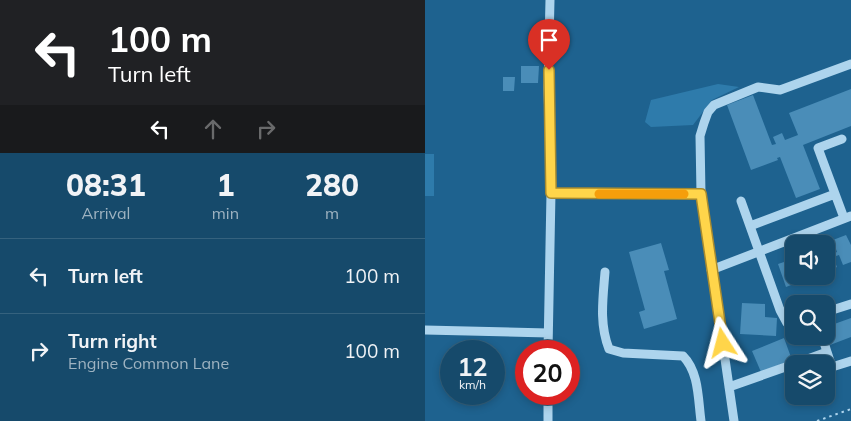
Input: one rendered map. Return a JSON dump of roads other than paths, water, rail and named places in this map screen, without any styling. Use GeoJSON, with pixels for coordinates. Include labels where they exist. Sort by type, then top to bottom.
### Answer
{"type":"FeatureCollection","features":[{"type":"Feature","properties":{"kind":"street"},"geometry":{"type":"LineString","coordinates":[[548,340],[551,193],[548,87],[550,0]]}},
{"type":"Feature","properties":{"kind":"street"},"geometry":{"type":"LineString","coordinates":[[734,421],[701,194],[700,136],[708,112],[714,105],[758,87],[779,90],[851,64]]}},
{"type":"Feature","properties":{"kind":"street"},"geometry":{"type":"LineString","coordinates":[[711,270],[847,217],[835,194],[818,148],[842,139]]}},
{"type":"Feature","properties":{"kind":"street"},"geometry":{"type":"LineString","coordinates":[[551,193],[701,194]]}},
{"type":"Feature","properties":{"kind":"street"},"geometry":{"type":"LineString","coordinates":[[750,226],[835,194]]}},
{"type":"Feature","properties":{"kind":"street"},"geometry":{"type":"LineString","coordinates":[[741,201],[785,319]]}},
{"type":"Feature","properties":{"kind":"street"},"geometry":{"type":"LineString","coordinates":[[605,272],[602,324],[603,335],[609,349],[623,353],[683,356],[693,371],[701,421]]}},
{"type":"Feature","properties":{"kind":"street"},"geometry":{"type":"LineString","coordinates":[[835,309],[851,304]]}},
{"type":"Feature","properties":{"kind":"street"},"geometry":{"type":"LineString","coordinates":[[425,330],[548,333]]}},
{"type":"Feature","properties":{"kind":"street"},"geometry":{"type":"LineString","coordinates":[[825,345],[832,367],[851,361]]}},
{"type":"Feature","properties":{"kind":"street"},"geometry":{"type":"LineString","coordinates":[[819,355],[827,352]]}},
{"type":"Feature","properties":{"kind":"street"},"geometry":{"type":"LineString","coordinates":[[729,387],[785,367]]}},
{"type":"Feature","properties":{"kind":"street"},"geometry":{"type":"LineString","coordinates":[[548,405],[548,421]]}}]}
